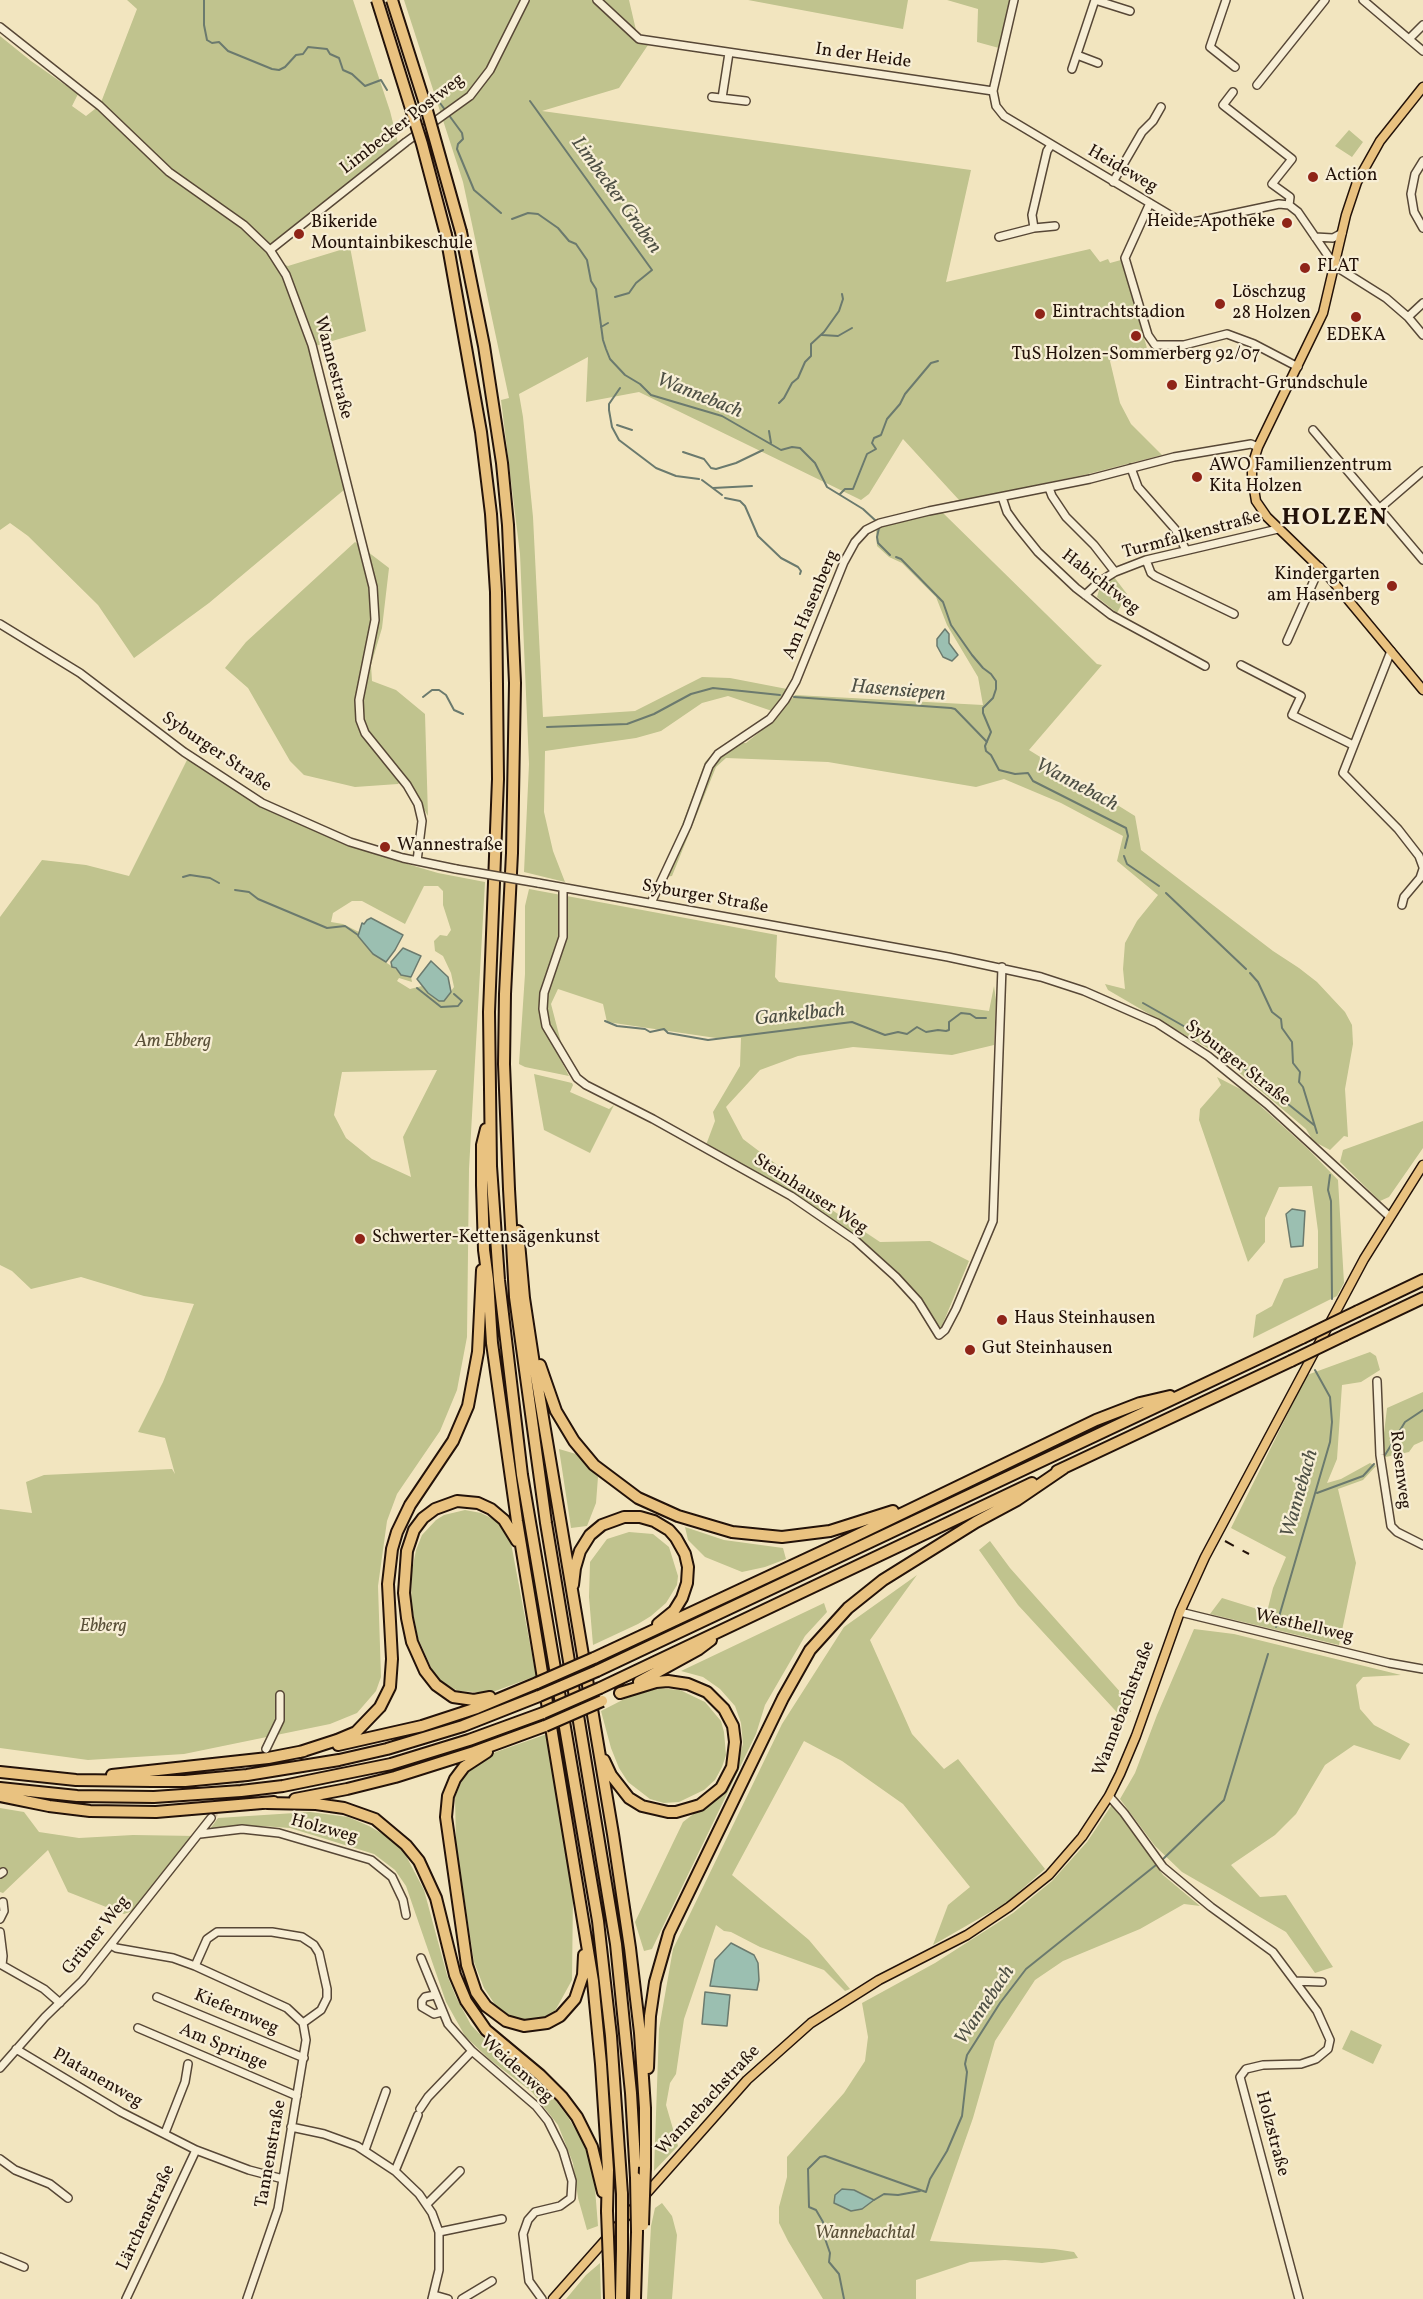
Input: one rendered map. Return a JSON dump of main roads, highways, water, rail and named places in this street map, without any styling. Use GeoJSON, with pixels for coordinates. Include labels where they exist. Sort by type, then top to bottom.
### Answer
{"type":"FeatureCollection","features":[{"type":"Feature","properties":{"kind":"highway"},"geometry":{"type":"LineString","coordinates":[[377,0],[422,144],[446,235],[481,432],[491,514],[496,592],[498,779],[489,1012],[491,1166],[505,1340],[522,1475],[598,1921],[611,2036],[622,2194],[621,2299]]}},
{"type":"Feature","properties":{"kind":"highway"},"geometry":{"type":"LineString","coordinates":[[392,0],[426,108],[460,232],[484,346],[502,463],[508,525],[515,683],[504,1064],[508,1189],[515,1297],[546,1523],[616,1944],[627,2041],[640,2229]]}},
{"type":"Feature","properties":{"kind":"highway"},"geometry":{"type":"LineString","coordinates":[[509,916],[512,977],[510,1058],[514,1178],[524,1298],[630,1948],[640,2033],[645,2108]]}},
{"type":"Feature","properties":{"kind":"highway"},"geometry":{"type":"LineString","coordinates":[[300,1752],[356,1732],[380,1707],[390,1687],[392,1659],[388,1584],[392,1549],[406,1511],[453,1441],[468,1406],[478,1352],[484,1250],[482,1145],[490,1115]]}},
{"type":"Feature","properties":{"kind":"highway"},"geometry":{"type":"LineString","coordinates":[[484,1250],[500,1404],[593,1982],[608,2170],[610,2299]]}},
{"type":"Feature","properties":{"kind":"highway"},"geometry":{"type":"LineString","coordinates":[[0,1772],[76,1780],[185,1780],[247,1775],[316,1764],[427,1738],[539,1696],[597,1671],[1423,1280]]}},
{"type":"Feature","properties":{"kind":"highway"},"geometry":{"type":"LineString","coordinates":[[524,1298],[541,1368],[556,1411],[566,1428],[594,1465],[623,1488],[650,1504],[687,1520],[716,1528],[748,1535],[782,1537],[830,1531],[933,1497]]}},
{"type":"Feature","properties":{"kind":"highway"},"geometry":{"type":"LineString","coordinates":[[0,1788],[77,1796],[154,1797],[230,1792],[283,1786],[391,1764],[469,1740],[543,1713],[600,1688],[1423,1298]]}},
{"type":"Feature","properties":{"kind":"highway"},"geometry":{"type":"LineString","coordinates":[[76,1780],[268,1758],[383,1736],[458,1715],[594,1658],[1096,1420],[1140,1403],[1188,1392]]}},
{"type":"Feature","properties":{"kind":"highway"},"geometry":{"type":"LineString","coordinates":[[635,2299],[645,2167],[645,2108],[652,1999],[663,1948],[687,1894],[795,1674],[810,1650],[848,1608],[884,1580],[976,1522],[1017,1500],[1064,1468]]}},
{"type":"Feature","properties":{"kind":"highway"},"geometry":{"type":"LineString","coordinates":[[520,1690],[487,1698],[463,1699],[444,1691],[425,1671],[412,1642],[404,1593],[407,1551],[414,1530],[428,1513],[442,1505],[465,1501],[484,1505],[504,1520],[515,1537],[528,1587]]}},
{"type":"Feature","properties":{"kind":"highway"},"geometry":{"type":"LineString","coordinates":[[572,1597],[575,1568],[580,1551],[590,1535],[603,1525],[624,1516],[640,1517],[662,1524],[676,1538],[685,1554],[688,1567],[687,1583],[674,1611],[639,1637]]}},
{"type":"Feature","properties":{"kind":"highway"},"geometry":{"type":"LineString","coordinates":[[0,1796],[58,1808],[156,1812],[267,1803],[366,1784],[437,1764],[545,1726],[620,1693],[699,1649],[728,1627]]}},
{"type":"Feature","properties":{"kind":"highway"},"geometry":{"type":"LineString","coordinates":[[599,1747],[611,1775],[621,1790],[642,1806],[659,1811],[676,1812],[699,1805],[714,1795],[729,1776],[735,1752],[735,1734],[729,1717],[714,1697],[688,1684],[668,1681],[656,1682],[620,1693]]}},
{"type":"Feature","properties":{"kind":"highway"},"geometry":{"type":"LineString","coordinates":[[515,1737],[464,1767],[451,1788],[446,1806],[447,1831],[467,1965],[476,1992],[486,2006],[506,2022],[524,2026],[547,2023],[566,2011],[576,1999],[583,1975],[582,1916]]}},
{"type":"Feature","properties":{"kind":"highway"},"geometry":{"type":"LineString","coordinates":[[267,1803],[330,1805],[363,1814],[392,1831],[413,1853],[436,1898],[455,1975],[466,2001],[486,2030],[540,2075],[562,2097],[577,2117],[592,2147],[607,2211]]}},
{"type":"Feature","properties":{"kind":"main road"},"geometry":{"type":"LineString","coordinates":[[1423,87],[1392,125],[1364,167],[1353,190],[1323,314],[1258,447],[1252,466],[1254,494],[1261,509],[1278,529],[1320,567],[1423,690]]}},
{"type":"Feature","properties":{"kind":"main road","name":"Wannebachstraße"},"geometry":{"type":"LineString","coordinates":[[553,2299],[747,2080],[811,2023],[879,1980],[967,1935],[1009,1907],[1049,1875],[1082,1837],[1109,1796],[1136,1736],[1180,1612],[1205,1557],[1338,1308],[1390,1217],[1423,1166]]}},
{"type":"Feature","properties":{"kind":"waterway","name":"Wannebach"},"geometry":{"type":"LineString","coordinates":[[204,0],[204,25],[207,40],[212,43],[219,42],[228,51],[279,70],[296,55],[303,54],[308,47],[327,49],[330,54],[339,58],[343,70],[352,74],[365,86],[381,80],[387,90]]}},
{"type":"Feature","properties":{"kind":"waterway","name":"Wannebach"},"geometry":{"type":"LineString","coordinates":[[427,97],[434,98],[440,103],[462,133],[463,139],[457,149],[474,190],[501,213]]}},
{"type":"Feature","properties":{"kind":"waterway","name":"Limbecker Graben"},"geometry":{"type":"LineString","coordinates":[[530,101],[652,270],[636,283],[629,293],[615,297]]}},
{"type":"Feature","properties":{"kind":"waterway","name":"Wannebach"},"geometry":{"type":"LineString","coordinates":[[512,219],[528,213],[538,214],[558,228],[569,241],[576,244],[587,260],[591,281],[596,289],[606,349],[610,359],[625,375],[640,384],[651,395],[722,416],[781,450],[792,447],[800,448],[815,463],[827,487],[863,509],[876,521]]}},
{"type":"Feature","properties":{"kind":"waterway"},"geometry":{"type":"LineString","coordinates":[[779,403],[811,356],[811,344],[824,332],[839,311],[843,299],[842,294]]}},
{"type":"Feature","properties":{"kind":"waterway","name":"Wannebach"},"geometry":{"type":"LineString","coordinates":[[601,327],[608,323]]}},
{"type":"Feature","properties":{"kind":"waterway"},"geometry":{"type":"LineString","coordinates":[[822,335],[838,336],[852,328]]}},
{"type":"Feature","properties":{"kind":"waterway"},"geometry":{"type":"LineString","coordinates":[[840,494],[845,489],[853,489],[867,454],[876,449],[872,443],[874,438],[881,435],[887,419],[905,394],[931,363],[938,361]]}},
{"type":"Feature","properties":{"kind":"waterway"},"geometry":{"type":"LineString","coordinates":[[620,388],[609,404],[612,427],[619,440],[656,468],[676,476],[699,479]]}},
{"type":"Feature","properties":{"kind":"waterway"},"geometry":{"type":"LineString","coordinates":[[617,425],[632,430]]}},
{"type":"Feature","properties":{"kind":"waterway"},"geometry":{"type":"LineString","coordinates":[[769,431],[771,443]]}},
{"type":"Feature","properties":{"kind":"waterway"},"geometry":{"type":"LineString","coordinates":[[683,452],[704,459],[711,468],[716,469],[736,463],[763,450]]}},
{"type":"Feature","properties":{"kind":"waterway"},"geometry":{"type":"LineString","coordinates":[[702,480],[722,495]]}},
{"type":"Feature","properties":{"kind":"waterway"},"geometry":{"type":"LineString","coordinates":[[713,488],[752,486]]}},
{"type":"Feature","properties":{"kind":"waterway"},"geometry":{"type":"LineString","coordinates":[[725,498],[740,501],[745,506],[758,536],[781,558],[798,567],[800,574]]}},
{"type":"Feature","properties":{"kind":"waterway","name":"Wannebach"},"geometry":{"type":"LineString","coordinates":[[879,528],[878,543],[890,555]]}},
{"type":"Feature","properties":{"kind":"waterway","name":"Wannebach"},"geometry":{"type":"LineString","coordinates":[[896,557],[901,559],[943,602],[951,625],[972,655],[996,681],[993,698],[983,708],[983,713],[991,732],[985,746],[986,751],[991,755],[999,770],[1015,774],[1028,773],[1033,781],[1126,828],[1128,836],[1125,848]]}},
{"type":"Feature","properties":{"kind":"waterway","name":"Hasensiepen"},"geometry":{"type":"LineString","coordinates":[[547,727],[627,724],[654,714],[691,694],[713,688],[780,695]]}},
{"type":"Feature","properties":{"kind":"waterway","name":"Hasensiepen"},"geometry":{"type":"LineString","coordinates":[[423,697],[432,690],[439,690],[446,695],[454,710],[463,714]]}},
{"type":"Feature","properties":{"kind":"waterway","name":"Hasensiepen"},"geometry":{"type":"LineString","coordinates":[[794,697],[951,708],[955,709],[987,742]]}},
{"type":"Feature","properties":{"kind":"waterway","name":"Wannebach"},"geometry":{"type":"LineString","coordinates":[[1124,856],[1127,864],[1159,886]]}},
{"type":"Feature","properties":{"kind":"waterway","name":"Gankelbach"},"geometry":{"type":"LineString","coordinates":[[183,877],[190,875],[210,878],[219,883]]}},
{"type":"Feature","properties":{"kind":"waterway","name":"Gankelbach"},"geometry":{"type":"LineString","coordinates":[[235,890],[249,892],[258,899],[327,928],[345,926],[358,935]]}},
{"type":"Feature","properties":{"kind":"waterway","name":"Wannebach"},"geometry":{"type":"LineString","coordinates":[[1166,893],[1246,969]]}},
{"type":"Feature","properties":{"kind":"waterway","name":"Wannebach"},"geometry":{"type":"LineString","coordinates":[[1250,973],[1258,982],[1272,1012],[1281,1019],[1282,1028],[1292,1042],[1293,1063],[1300,1072],[1299,1082],[1303,1087],[1317,1133]]}},
{"type":"Feature","properties":{"kind":"waterway","name":"Gankelbach"},"geometry":{"type":"LineString","coordinates":[[417,988],[441,1007],[458,1006],[462,1001],[454,994]]}},
{"type":"Feature","properties":{"kind":"waterway","name":"Gankelbach"},"geometry":{"type":"LineString","coordinates":[[1143,1003],[1210,1041],[1314,1125]]}},
{"type":"Feature","properties":{"kind":"waterway","name":"Gankelbach"},"geometry":{"type":"LineString","coordinates":[[605,1021],[617,1026],[645,1029],[650,1032],[664,1029],[668,1033],[708,1040],[852,1022],[885,1035],[898,1032],[907,1034],[917,1027],[926,1032],[946,1031],[949,1030],[949,1022],[961,1013],[970,1014],[976,1018],[986,1018]]}},
{"type":"Feature","properties":{"kind":"waterway","name":"Wannebach"},"geometry":{"type":"LineString","coordinates":[[1330,1175],[1328,1190],[1331,1201],[1332,1299]]}},
{"type":"Feature","properties":{"kind":"waterway","name":"Wannebach"},"geometry":{"type":"LineString","coordinates":[[1276,1627],[1330,1442],[1332,1422],[1330,1397],[1315,1370]]}},
{"type":"Feature","properties":{"kind":"waterway"},"geometry":{"type":"LineString","coordinates":[[1385,1455],[1405,1422],[1423,1410]]}},
{"type":"Feature","properties":{"kind":"waterway"},"geometry":{"type":"LineString","coordinates":[[1317,1493],[1363,1476],[1374,1464]]}},
{"type":"Feature","properties":{"kind":"waterway","name":"Wannebach"},"geometry":{"type":"LineString","coordinates":[[844,2299],[839,2274],[829,2262],[830,2253],[822,2230],[823,2222],[816,2210],[809,2207],[808,2169],[820,2157],[825,2156],[926,2192],[930,2179],[947,2151],[962,2116],[967,2055],[1000,2003],[1026,1969],[1161,1861],[1224,1800],[1268,1654]]}},
{"type":"Feature","properties":{"kind":"waterway"},"geometry":{"type":"LineString","coordinates":[[874,2200],[884,2194],[898,2195],[920,2191]]}},
{"type":"Feature","properties":{"kind":"tunnel"},"geometry":{"type":"LineString","coordinates":[[211,1818],[259,1758]]}},
{"type":"Feature","properties":{"kind":"railway"},"geometry":{"type":"LineString","coordinates":[[1225,1541],[1249,1554]]}},
{"type":"Feature","properties":{"kind":"place","name":"Action"},"geometry":{"type":"Point","coordinates":[1313,177]}},
{"type":"Feature","properties":{"kind":"place","name":"Heide-Apotheke"},"geometry":{"type":"Point","coordinates":[1287,223]}},
{"type":"Feature","properties":{"kind":"place","name":"Bikeride Mountainbikeschule"},"geometry":{"type":"Point","coordinates":[299,234]}},
{"type":"Feature","properties":{"kind":"place","name":"FLAT"},"geometry":{"type":"Point","coordinates":[1305,268]}},
{"type":"Feature","properties":{"kind":"place","name":"Löschzug 28 Holzen"},"geometry":{"type":"Point","coordinates":[1220,304]}},
{"type":"Feature","properties":{"kind":"place","name":"Eintrachtstadion"},"geometry":{"type":"Point","coordinates":[1040,314]}},
{"type":"Feature","properties":{"kind":"place","name":"EDEKA"},"geometry":{"type":"Point","coordinates":[1356,317]}},
{"type":"Feature","properties":{"kind":"place","name":"TuS Holzen-Sommerberg 92/07"},"geometry":{"type":"Point","coordinates":[1136,336]}},
{"type":"Feature","properties":{"kind":"place","name":"Eintracht-Grundschule"},"geometry":{"type":"Point","coordinates":[1172,385]}},
{"type":"Feature","properties":{"kind":"place","name":"AWO Familienzentrum Kita Holzen"},"geometry":{"type":"Point","coordinates":[1197,477]}},
{"type":"Feature","properties":{"kind":"place","name":"Kindergarten am Hasenberg"},"geometry":{"type":"Point","coordinates":[1392,586]}},
{"type":"Feature","properties":{"kind":"place","name":"Wannestraße"},"geometry":{"type":"Point","coordinates":[385,847]}},
{"type":"Feature","properties":{"kind":"place","name":"Schwerter-Kettensägenkunst"},"geometry":{"type":"Point","coordinates":[360,1239]}},
{"type":"Feature","properties":{"kind":"place","name":"Haus Steinhausen"},"geometry":{"type":"Point","coordinates":[1002,1320]}},
{"type":"Feature","properties":{"kind":"place","name":"Gut Steinhausen"},"geometry":{"type":"Point","coordinates":[970,1350]}},
{"type":"Feature","properties":{"kind":"district","name":"HOLZEN"},"geometry":{"type":"Point","coordinates":[1335,520]}},
{"type":"Feature","properties":{"kind":"park label","name":"Am Ebberg"},"geometry":{"type":"Point","coordinates":[173,1043]}},
{"type":"Feature","properties":{"kind":"park label","name":"Ebberg"},"geometry":{"type":"Point","coordinates":[103,1628]}},
{"type":"Feature","properties":{"kind":"park label","name":"Wannebachtal"},"geometry":{"type":"Point","coordinates":[865,2235]}}]}
